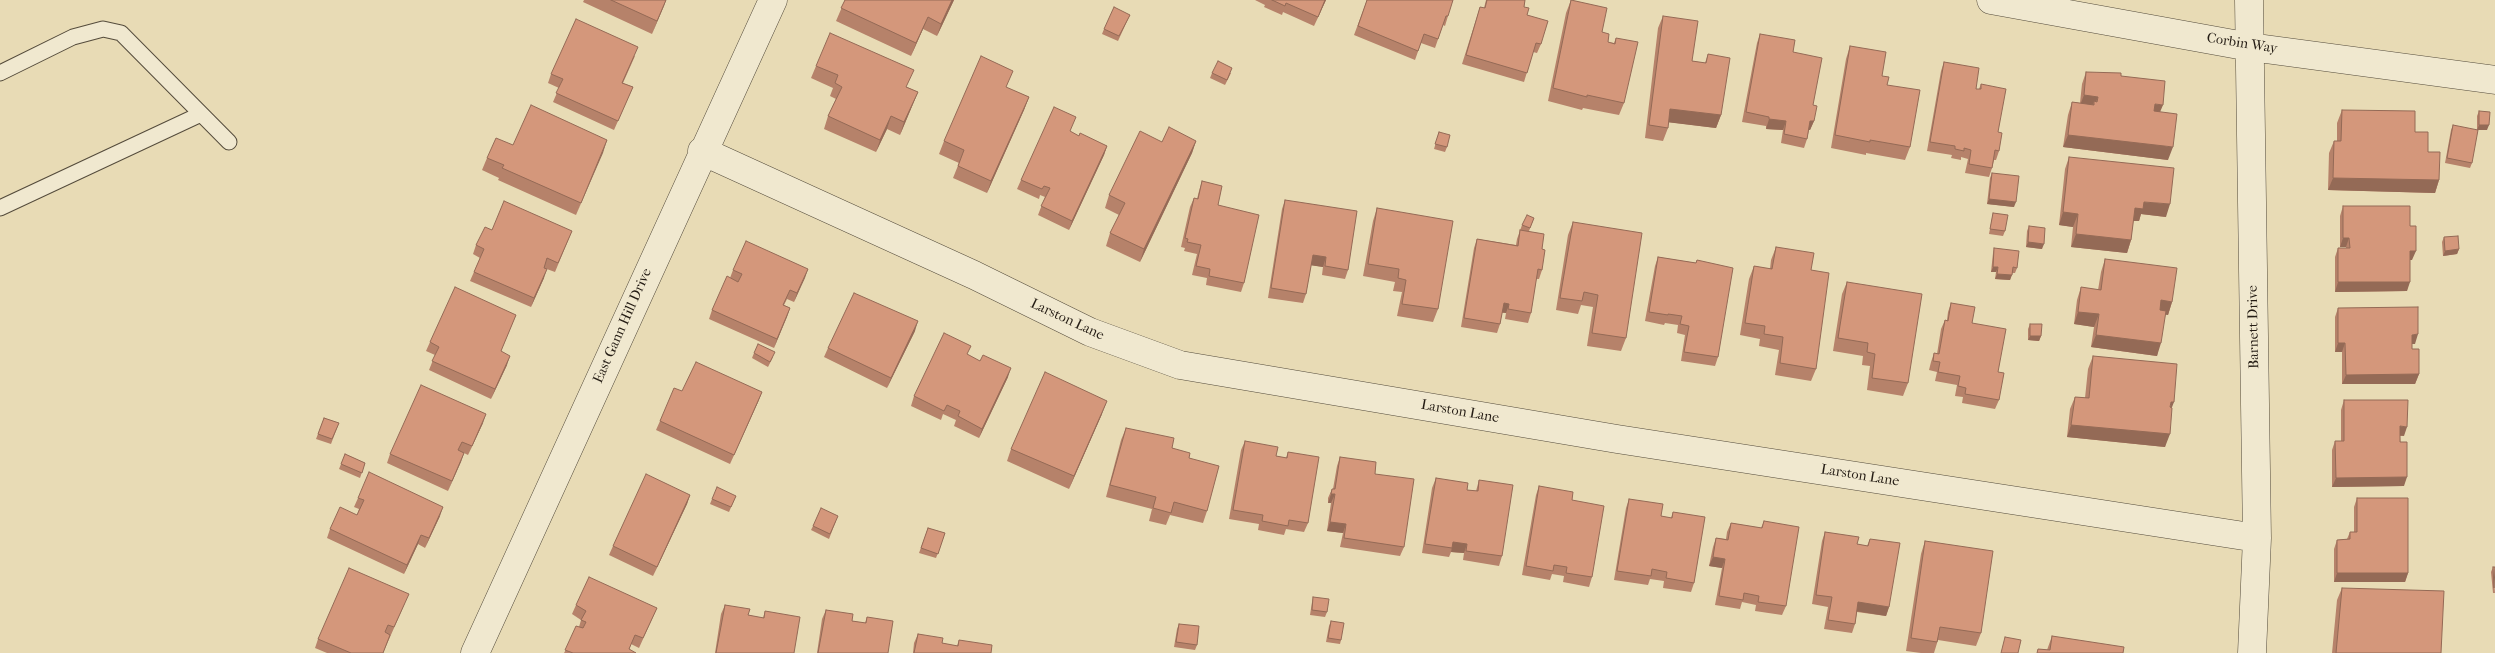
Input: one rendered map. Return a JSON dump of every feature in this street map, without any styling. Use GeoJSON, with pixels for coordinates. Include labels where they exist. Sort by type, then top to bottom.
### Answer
{"type":"FeatureCollection","features":[{"type":"Feature","properties":{"kind":"street","name":"East Gann Hill Drive"},"geometry":{"type":"LineString","coordinates":[[475,653],[702,151],[773,0]]}},
{"type":"Feature","properties":{"kind":"street","name":"Corbin Way"},"geometry":{"type":"LineString","coordinates":[[1991,0],[2250,47],[2495,80]]}},
{"type":"Feature","properties":{"kind":"street","name":"Barnett Drive"},"geometry":{"type":"LineString","coordinates":[[2249,0],[2257,538],[2252,653]]}},
{"type":"Feature","properties":{"kind":"street","name":"Larston Lane"},"geometry":{"type":"LineString","coordinates":[[702,151],[974,275],[1090,332],[1180,365],[1617,439],[2257,538]]}},
{"type":"Feature","properties":{"kind":"lane"},"geometry":{"type":"LineString","coordinates":[[0,73],[73,37],[103,29],[121,33],[229,142]]}},
{"type":"Feature","properties":{"kind":"lane"},"geometry":{"type":"LineString","coordinates":[[0,208],[201,114]]}},
{"type":"Feature","properties":{"kind":"building"},"geometry":{"type":"Polygon","coordinates":[[[611,0],[666,0],[657,21],[611,0]]]}},
{"type":"Feature","properties":{"kind":"building"},"geometry":{"type":"Polygon","coordinates":[[[845,0],[952,0],[941,24],[928,17],[916,43],[841,8],[845,0]]]}},
{"type":"Feature","properties":{"kind":"building"},"geometry":{"type":"Polygon","coordinates":[[[1272,0],[1325,0],[1318,17],[1286,3],[1285,6],[1272,0]]]}},
{"type":"Feature","properties":{"kind":"building"},"geometry":{"type":"Polygon","coordinates":[[[1367,0],[1453,0],[1438,39],[1424,34],[1418,51],[1358,26],[1367,0]]]}},
{"type":"Feature","properties":{"kind":"building"},"geometry":{"type":"Polygon","coordinates":[[[1487,0],[1525,0],[1524,7],[1529,8],[1527,15],[1548,21],[1541,44],[1536,43],[1527,73],[1466,55],[1480,7],[1485,8],[1487,0]]]}},
{"type":"Feature","properties":{"kind":"building"},"geometry":{"type":"Polygon","coordinates":[[[1571,0],[1607,8],[1602,32],[1609,34],[1608,42],[1615,44],[1616,38],[1638,42],[1624,103],[1587,95],[1587,97],[1553,88],[1571,0]]]}},
{"type":"Feature","properties":{"kind":"building"},"geometry":{"type":"Polygon","coordinates":[[[1114,7],[1130,15],[1119,36],[1104,29],[1114,7]]]}},
{"type":"Feature","properties":{"kind":"building"},"geometry":{"type":"Polygon","coordinates":[[[1663,16],[1698,21],[1692,61],[1706,63],[1708,54],[1730,58],[1721,115],[1670,109],[1668,128],[1649,125],[1663,16]]]}},
{"type":"Feature","properties":{"kind":"building"},"geometry":{"type":"Polygon","coordinates":[[[576,19],[638,47],[622,83],[633,87],[618,121],[556,93],[563,79],[551,74],[576,19]]]}},
{"type":"Feature","properties":{"kind":"building"},"geometry":{"type":"Polygon","coordinates":[[[830,33],[914,70],[906,87],[918,92],[904,122],[891,116],[880,140],[828,116],[842,87],[835,83],[838,75],[816,66],[830,33]]]}},
{"type":"Feature","properties":{"kind":"building"},"geometry":{"type":"Polygon","coordinates":[[[1760,34],[1795,40],[1793,52],[1822,58],[1813,105],[1817,106],[1814,121],[1810,121],[1807,139],[1784,134],[1786,121],[1769,119],[1769,117],[1746,112],[1760,34]]]}},
{"type":"Feature","properties":{"kind":"building"},"geometry":{"type":"Polygon","coordinates":[[[1850,46],[1886,52],[1882,76],[1889,77],[1887,85],[1920,90],[1910,147],[1835,135],[1850,46]]]}},
{"type":"Feature","properties":{"kind":"building"},"geometry":{"type":"Polygon","coordinates":[[[981,56],[1013,71],[1006,87],[1029,97],[991,181],[958,166],[964,150],[944,141],[981,56]]]}},
{"type":"Feature","properties":{"kind":"building"},"geometry":{"type":"Polygon","coordinates":[[[1218,61],[1232,68],[1227,80],[1212,73],[1218,61]]]}},
{"type":"Feature","properties":{"kind":"building"},"geometry":{"type":"Polygon","coordinates":[[[1944,62],[1979,68],[1976,89],[1981,89],[1981,84],[2006,89],[1998,132],[2002,133],[1999,151],[1995,150],[1992,168],[1969,164],[1971,150],[1964,148],[1964,151],[1955,149],[1955,146],[1930,142],[1944,62]]]}},
{"type":"Feature","properties":{"kind":"building"},"geometry":{"type":"Polygon","coordinates":[[[2086,72],[2121,73],[2121,76],[2165,81],[2163,105],[2155,104],[2154,111],[2177,114],[2173,147],[2068,135],[2072,102],[2094,105],[2094,101],[2097,102],[2098,97],[2084,95],[2086,72]]]}},
{"type":"Feature","properties":{"kind":"building"},"geometry":{"type":"Polygon","coordinates":[[[531,105],[607,140],[581,203],[502,168],[504,165],[487,158],[496,138],[513,145],[531,105]]]}},
{"type":"Feature","properties":{"kind":"building"},"geometry":{"type":"Polygon","coordinates":[[[1054,107],[1076,117],[1070,131],[1079,136],[1080,133],[1107,146],[1072,221],[1041,206],[1050,188],[1044,186],[1042,189],[1021,180],[1054,107]]]}},
{"type":"Feature","properties":{"kind":"building"},"geometry":{"type":"Polygon","coordinates":[[[2342,110],[2415,111],[2415,132],[2428,132],[2428,152],[2440,152],[2439,180],[2333,178],[2334,141],[2341,141],[2342,110]]]}},
{"type":"Feature","properties":{"kind":"building"},"geometry":{"type":"Polygon","coordinates":[[[2479,111],[2490,112],[2489,125],[2479,125],[2479,111]]]}},
{"type":"Feature","properties":{"kind":"building"},"geometry":{"type":"Polygon","coordinates":[[[2453,125],[2478,130],[2472,163],[2447,158],[2453,125]]]}},
{"type":"Feature","properties":{"kind":"building"},"geometry":{"type":"Polygon","coordinates":[[[1169,127],[1196,141],[1144,249],[1110,233],[1125,203],[1109,195],[1140,131],[1162,142],[1169,127]]]}},
{"type":"Feature","properties":{"kind":"building"},"geometry":{"type":"Polygon","coordinates":[[[1439,132],[1450,135],[1447,147],[1435,144],[1439,132]]]}},
{"type":"Feature","properties":{"kind":"building"},"geometry":{"type":"Polygon","coordinates":[[[2069,157],[2174,168],[2170,204],[2144,202],[2143,209],[2135,208],[2131,240],[2076,234],[2078,214],[2063,212],[2069,157]]]}},
{"type":"Feature","properties":{"kind":"building"},"geometry":{"type":"Polygon","coordinates":[[[1992,173],[2019,176],[2016,202],[1989,199],[1992,173]]]}},
{"type":"Feature","properties":{"kind":"building"},"geometry":{"type":"Polygon","coordinates":[[[1202,181],[1222,186],[1218,205],[1259,215],[1244,283],[1209,276],[1210,269],[1196,266],[1201,245],[1187,242],[1188,239],[1185,238],[1194,198],[1198,199],[1202,181]]]}},
{"type":"Feature","properties":{"kind":"building"},"geometry":{"type":"Polygon","coordinates":[[[1285,200],[1357,211],[1348,270],[1325,266],[1326,257],[1313,255],[1306,294],[1271,288],[1285,200]]]}},
{"type":"Feature","properties":{"kind":"building"},"geometry":{"type":"Polygon","coordinates":[[[504,201],[572,231],[558,263],[547,258],[544,268],[547,269],[534,298],[474,272],[484,249],[476,245],[485,227],[492,230],[504,201]]]}},
{"type":"Feature","properties":{"kind":"building"},"geometry":{"type":"Polygon","coordinates":[[[2343,206],[2410,206],[2410,226],[2416,226],[2416,251],[2410,251],[2410,282],[2338,282],[2338,248],[2350,248],[2349,238],[2343,238],[2343,206]]]}},
{"type":"Feature","properties":{"kind":"building"},"geometry":{"type":"Polygon","coordinates":[[[1377,208],[1453,221],[1438,309],[1402,304],[1406,280],[1398,278],[1399,269],[1368,264],[1377,208]]]}},
{"type":"Feature","properties":{"kind":"building"},"geometry":{"type":"Polygon","coordinates":[[[1993,213],[2008,215],[2005,231],[1990,229],[1993,213]]]}},
{"type":"Feature","properties":{"kind":"building"},"geometry":{"type":"Polygon","coordinates":[[[1527,215],[1534,218],[1530,228],[1522,225],[1527,215]]]}},
{"type":"Feature","properties":{"kind":"building"},"geometry":{"type":"Polygon","coordinates":[[[1573,222],[1642,233],[1626,338],[1592,333],[1598,295],[1584,292],[1582,301],[1560,298],[1573,222]]]}},
{"type":"Feature","properties":{"kind":"building"},"geometry":{"type":"Polygon","coordinates":[[[2029,226],[2045,228],[2044,244],[2028,242],[2029,226]]]}},
{"type":"Feature","properties":{"kind":"building"},"geometry":{"type":"Polygon","coordinates":[[[1520,230],[1544,234],[1542,249],[1545,250],[1542,270],[1538,269],[1531,313],[1508,309],[1509,304],[1504,303],[1500,324],[1464,318],[1477,239],[1518,246],[1520,230]]]}},
{"type":"Feature","properties":{"kind":"building"},"geometry":{"type":"Polygon","coordinates":[[[2458,236],[2459,249],[2445,251],[2444,237],[2458,236]]]}},
{"type":"Feature","properties":{"kind":"building"},"geometry":{"type":"Polygon","coordinates":[[[746,241],[808,269],[797,293],[790,290],[783,305],[790,308],[777,339],[712,310],[727,276],[738,282],[742,274],[733,270],[746,241]]]}},
{"type":"Feature","properties":{"kind":"building"},"geometry":{"type":"Polygon","coordinates":[[[1776,247],[1814,253],[1811,270],[1829,273],[1816,369],[1780,363],[1783,337],[1764,334],[1765,326],[1745,323],[1754,266],[1772,269],[1776,247]]]}},
{"type":"Feature","properties":{"kind":"building"},"geometry":{"type":"Polygon","coordinates":[[[1994,248],[2019,251],[2017,268],[2013,267],[2012,275],[1997,274],[1998,267],[1993,267],[1994,248]]]}},
{"type":"Feature","properties":{"kind":"building"},"geometry":{"type":"Polygon","coordinates":[[[1658,257],[1696,263],[1697,260],[1733,268],[1718,357],[1684,352],[1689,326],[1680,324],[1682,316],[1649,312],[1658,257]]]}},
{"type":"Feature","properties":{"kind":"building"},"geometry":{"type":"Polygon","coordinates":[[[2105,259],[2177,268],[2172,302],[2161,300],[2160,310],[2166,311],[2161,343],[2096,335],[2099,314],[2078,312],[2081,287],[2101,290],[2105,259]]]}},
{"type":"Feature","properties":{"kind":"building"},"geometry":{"type":"Polygon","coordinates":[[[1847,282],[1922,294],[1908,383],[1872,378],[1875,354],[1867,352],[1868,343],[1838,338],[1847,282]]]}},
{"type":"Feature","properties":{"kind":"building"},"geometry":{"type":"Polygon","coordinates":[[[455,287],[516,315],[501,351],[510,356],[495,389],[432,361],[439,347],[430,342],[455,287]]]}},
{"type":"Feature","properties":{"kind":"building"},"geometry":{"type":"Polygon","coordinates":[[[854,293],[918,321],[891,378],[828,348],[854,293]]]}},
{"type":"Feature","properties":{"kind":"building"},"geometry":{"type":"Polygon","coordinates":[[[1951,303],[1975,307],[1972,323],[2006,329],[1998,372],[2004,373],[1999,400],[1965,394],[1966,388],[1958,386],[1960,376],[1938,372],[1940,362],[1933,361],[1934,353],[1939,354],[1945,320],[1948,321],[1951,303]]]}},
{"type":"Feature","properties":{"kind":"building"},"geometry":{"type":"Polygon","coordinates":[[[2418,307],[2418,334],[2412,335],[2412,349],[2419,349],[2419,374],[2346,375],[2345,343],[2338,343],[2338,308],[2418,307]]]}},
{"type":"Feature","properties":{"kind":"building"},"geometry":{"type":"Polygon","coordinates":[[[2030,324],[2042,324],[2041,336],[2030,336],[2030,324]]]}},
{"type":"Feature","properties":{"kind":"building"},"geometry":{"type":"Polygon","coordinates":[[[944,333],[971,346],[967,354],[980,361],[983,355],[1011,368],[982,429],[958,416],[960,411],[947,405],[944,411],[914,396],[944,333]]]}},
{"type":"Feature","properties":{"kind":"building"},"geometry":{"type":"Polygon","coordinates":[[[758,344],[775,352],[770,362],[754,353],[758,344]]]}},
{"type":"Feature","properties":{"kind":"building"},"geometry":{"type":"Polygon","coordinates":[[[2093,356],[2177,364],[2174,402],[2171,402],[2170,407],[2172,408],[2170,434],[2071,425],[2075,397],[2089,398],[2093,356]]]}},
{"type":"Feature","properties":{"kind":"building"},"geometry":{"type":"Polygon","coordinates":[[[696,362],[762,392],[734,455],[660,421],[674,388],[682,391],[696,362]]]}},
{"type":"Feature","properties":{"kind":"building"},"geometry":{"type":"Polygon","coordinates":[[[1045,372],[1107,401],[1074,476],[1011,449],[1045,372]]]}},
{"type":"Feature","properties":{"kind":"building"},"geometry":{"type":"Polygon","coordinates":[[[421,385],[486,414],[472,446],[462,442],[458,450],[464,453],[452,481],[390,454],[421,385]]]}},
{"type":"Feature","properties":{"kind":"building"},"geometry":{"type":"Polygon","coordinates":[[[2344,400],[2408,400],[2407,427],[2400,426],[2400,442],[2407,442],[2407,477],[2336,478],[2335,441],[2344,441],[2344,400]]]}},
{"type":"Feature","properties":{"kind":"building"},"geometry":{"type":"Polygon","coordinates":[[[324,418],[339,423],[332,439],[318,434],[324,418]]]}},
{"type":"Feature","properties":{"kind":"building"},"geometry":{"type":"Polygon","coordinates":[[[1126,428],[1174,438],[1172,448],[1190,453],[1189,458],[1219,466],[1207,511],[1174,502],[1171,513],[1153,508],[1156,497],[1110,485],[1126,428]]]}},
{"type":"Feature","properties":{"kind":"building"},"geometry":{"type":"Polygon","coordinates":[[[1245,441],[1278,447],[1276,456],[1287,458],[1288,452],[1319,457],[1308,523],[1289,520],[1288,526],[1262,521],[1263,515],[1233,510],[1245,441]]]}},
{"type":"Feature","properties":{"kind":"building"},"geometry":{"type":"Polygon","coordinates":[[[345,454],[365,463],[362,473],[341,464],[345,454]]]}},
{"type":"Feature","properties":{"kind":"building"},"geometry":{"type":"Polygon","coordinates":[[[1340,457],[1376,462],[1375,474],[1414,479],[1404,547],[1344,538],[1346,524],[1330,522],[1335,494],[1331,494],[1332,489],[1335,489],[1340,457]]]}},
{"type":"Feature","properties":{"kind":"building"},"geometry":{"type":"Polygon","coordinates":[[[369,472],[443,507],[429,538],[421,535],[407,565],[330,529],[340,507],[357,515],[364,500],[358,498],[369,472]]]}},
{"type":"Feature","properties":{"kind":"building"},"geometry":{"type":"Polygon","coordinates":[[[646,474],[690,495],[657,567],[613,546],[646,474]]]}},
{"type":"Feature","properties":{"kind":"building"},"geometry":{"type":"Polygon","coordinates":[[[1436,478],[1468,483],[1467,490],[1478,491],[1479,480],[1513,485],[1502,556],[1466,551],[1467,544],[1453,542],[1452,548],[1425,544],[1436,478]]]}},
{"type":"Feature","properties":{"kind":"building"},"geometry":{"type":"Polygon","coordinates":[[[1539,486],[1573,492],[1572,500],[1604,506],[1592,577],[1566,573],[1567,567],[1554,565],[1553,571],[1526,566],[1539,486]]]}},
{"type":"Feature","properties":{"kind":"building"},"geometry":{"type":"Polygon","coordinates":[[[717,487],[736,496],[731,507],[712,499],[717,487]]]}},
{"type":"Feature","properties":{"kind":"building"},"geometry":{"type":"Polygon","coordinates":[[[2357,498],[2408,498],[2408,573],[2337,573],[2337,540],[2350,539],[2350,532],[2357,532],[2357,498]]]}},
{"type":"Feature","properties":{"kind":"building"},"geometry":{"type":"Polygon","coordinates":[[[1629,499],[1663,504],[1661,516],[1672,518],[1673,512],[1705,517],[1694,583],[1666,578],[1667,572],[1652,569],[1651,576],[1617,571],[1629,499]]]}},
{"type":"Feature","properties":{"kind":"building"},"geometry":{"type":"Polygon","coordinates":[[[821,508],[838,516],[830,534],[813,526],[821,508]]]}},
{"type":"Feature","properties":{"kind":"building"},"geometry":{"type":"Polygon","coordinates":[[[1764,521],[1799,527],[1786,606],[1758,602],[1759,596],[1744,593],[1743,600],[1719,596],[1725,559],[1713,557],[1716,538],[1728,540],[1731,523],[1762,528],[1764,521]]]}},
{"type":"Feature","properties":{"kind":"building"},"geometry":{"type":"Polygon","coordinates":[[[928,528],[945,533],[938,554],[921,548],[928,528]]]}},
{"type":"Feature","properties":{"kind":"building"},"geometry":{"type":"Polygon","coordinates":[[[1825,532],[1859,537],[1857,544],[1868,546],[1870,539],[1900,543],[1889,607],[1858,602],[1855,624],[1828,620],[1832,597],[1816,595],[1825,532]]]}},
{"type":"Feature","properties":{"kind":"building"},"geometry":{"type":"Polygon","coordinates":[[[1925,541],[1993,551],[1981,633],[1940,627],[1937,642],[1911,638],[1925,541]]]}},
{"type":"Feature","properties":{"kind":"building"},"geometry":{"type":"Polygon","coordinates":[[[2493,567],[2495,567],[2494,588],[2493,567]]]}},
{"type":"Feature","properties":{"kind":"building"},"geometry":{"type":"Polygon","coordinates":[[[349,568],[409,594],[394,627],[388,625],[385,632],[390,635],[383,653],[351,653],[318,639],[349,568]]]}},
{"type":"Feature","properties":{"kind":"building"},"geometry":{"type":"Polygon","coordinates":[[[589,577],[657,608],[643,638],[635,635],[629,649],[636,653],[573,653],[565,650],[576,626],[583,628],[586,622],[581,620],[586,611],[576,605],[589,577]]]}},
{"type":"Feature","properties":{"kind":"building"},"geometry":{"type":"Polygon","coordinates":[[[2342,588],[2444,591],[2441,653],[2336,653],[2342,588]]]}},
{"type":"Feature","properties":{"kind":"building"},"geometry":{"type":"Polygon","coordinates":[[[1313,597],[1329,599],[1327,612],[1312,610],[1313,597]]]}},
{"type":"Feature","properties":{"kind":"building"},"geometry":{"type":"Polygon","coordinates":[[[725,605],[750,609],[748,615],[764,618],[765,611],[800,617],[794,653],[716,653],[725,605]]]}},
{"type":"Feature","properties":{"kind":"building"},"geometry":{"type":"Polygon","coordinates":[[[826,610],[853,614],[852,621],[866,623],[867,617],[893,621],[888,653],[818,653],[826,610]]]}},
{"type":"Feature","properties":{"kind":"building"},"geometry":{"type":"Polygon","coordinates":[[[1331,621],[1344,623],[1341,640],[1328,638],[1331,621]]]}},
{"type":"Feature","properties":{"kind":"building"},"geometry":{"type":"Polygon","coordinates":[[[1179,624],[1199,626],[1197,645],[1176,642],[1179,624]]]}},
{"type":"Feature","properties":{"kind":"building"},"geometry":{"type":"Polygon","coordinates":[[[918,634],[943,638],[942,643],[958,646],[959,640],[992,645],[991,653],[914,653],[918,634]]]}},
{"type":"Feature","properties":{"kind":"building"},"geometry":{"type":"Polygon","coordinates":[[[2052,636],[2124,647],[2123,653],[2037,653],[2038,649],[2050,650],[2052,636]]]}},
{"type":"Feature","properties":{"kind":"building"},"geometry":{"type":"Polygon","coordinates":[[[2005,637],[2021,640],[2018,653],[2001,653],[2005,637]]]}}]}
